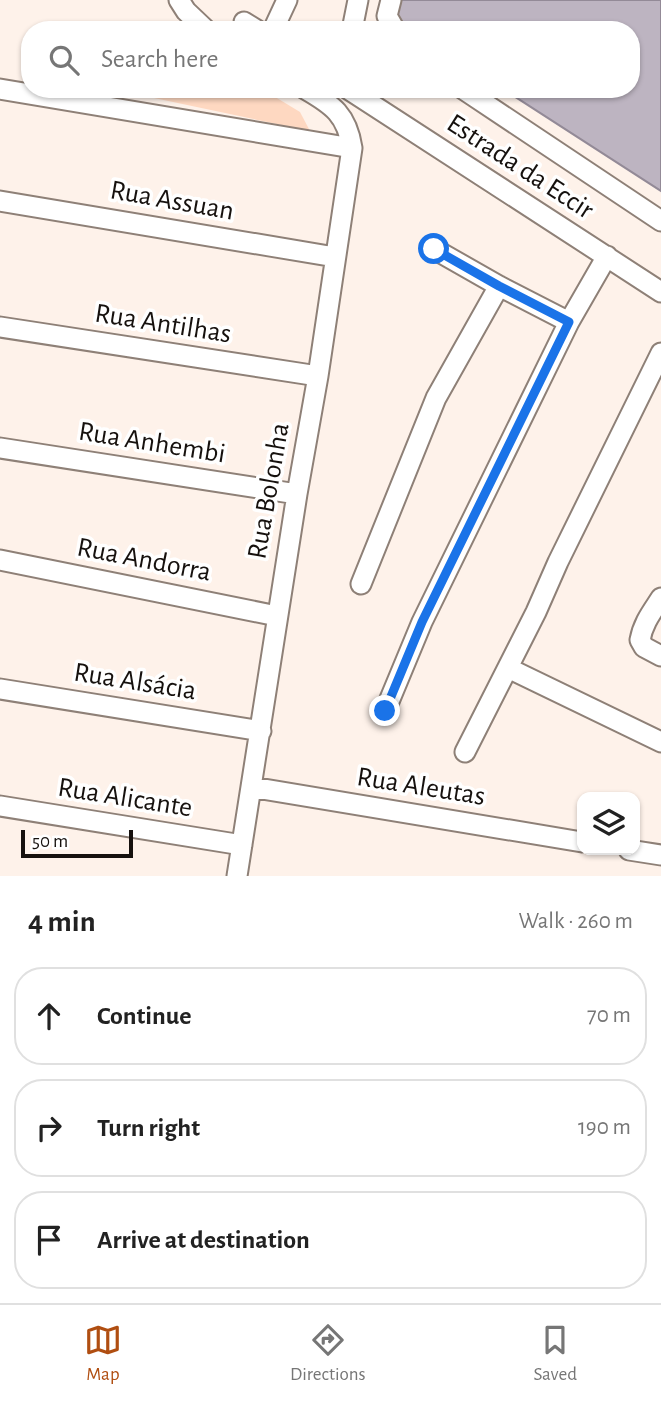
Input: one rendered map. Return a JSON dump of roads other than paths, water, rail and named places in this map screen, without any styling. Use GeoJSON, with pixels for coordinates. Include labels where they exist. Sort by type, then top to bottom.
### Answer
{"type":"FeatureCollection","features":[{"type":"Feature","properties":{"kind":"street"},"geometry":{"type":"LineString","coordinates":[[179,0],[195,21]]}},
{"type":"Feature","properties":{"kind":"street"},"geometry":{"type":"LineString","coordinates":[[277,21],[287,0]]}},
{"type":"Feature","properties":{"kind":"street"},"geometry":{"type":"LineString","coordinates":[[354,21],[358,0]]}},
{"type":"Feature","properties":{"kind":"street"},"geometry":{"type":"LineString","coordinates":[[390,21],[387,16],[391,0]]}},
{"type":"Feature","properties":{"kind":"street"},"geometry":{"type":"LineString","coordinates":[[0,89],[21,93]]}},
{"type":"Feature","properties":{"kind":"street"},"geometry":{"type":"LineString","coordinates":[[54,98],[352,148]]}},
{"type":"Feature","properties":{"kind":"street","name":"Rua Bolonha"},"geometry":{"type":"LineString","coordinates":[[237,876],[352,148],[342,117],[333,106],[320,98]]}},
{"type":"Feature","properties":{"kind":"street","name":"Estrada da Eccir"},"geometry":{"type":"LineString","coordinates":[[362,98],[661,292]]}},
{"type":"Feature","properties":{"kind":"street"},"geometry":{"type":"LineString","coordinates":[[476,98],[661,221]]}},
{"type":"Feature","properties":{"kind":"street","name":"Rua Assuan"},"geometry":{"type":"LineString","coordinates":[[0,201],[335,257]]}},
{"type":"Feature","properties":{"kind":"street"},"geometry":{"type":"LineString","coordinates":[[434,249],[569,322]]}},
{"type":"Feature","properties":{"kind":"street"},"geometry":{"type":"LineString","coordinates":[[385,711],[422,622],[569,322],[607,256]]}},
{"type":"Feature","properties":{"kind":"street"},"geometry":{"type":"LineString","coordinates":[[360,583],[436,398],[499,286]]}},
{"type":"Feature","properties":{"kind":"street","name":"Rua Antilhas"},"geometry":{"type":"LineString","coordinates":[[0,327],[318,376]]}},
{"type":"Feature","properties":{"kind":"street"},"geometry":{"type":"LineString","coordinates":[[465,752],[661,353]]}},
{"type":"Feature","properties":{"kind":"street","name":"Rua Anhembi"},"geometry":{"type":"LineString","coordinates":[[0,448],[296,494]]}},
{"type":"Feature","properties":{"kind":"street","name":"Rua Andorra"},"geometry":{"type":"LineString","coordinates":[[0,560],[277,616]]}},
{"type":"Feature","properties":{"kind":"street"},"geometry":{"type":"LineString","coordinates":[[661,598],[642,628],[640,640],[644,647],[661,656]]}},
{"type":"Feature","properties":{"kind":"street"},"geometry":{"type":"LineString","coordinates":[[508,668],[661,742]]}},
{"type":"Feature","properties":{"kind":"street","name":"Rua Alsácia"},"geometry":{"type":"LineString","coordinates":[[0,689],[261,731]]}},
{"type":"Feature","properties":{"kind":"street","name":"Rua Aleutas"},"geometry":{"type":"LineString","coordinates":[[251,787],[577,841]]}},
{"type":"Feature","properties":{"kind":"street","name":"Rua Alicante"},"geometry":{"type":"LineString","coordinates":[[0,806],[242,845]]}},
{"type":"Feature","properties":{"kind":"street"},"geometry":{"type":"LineString","coordinates":[[640,852],[661,855]]}}]}
